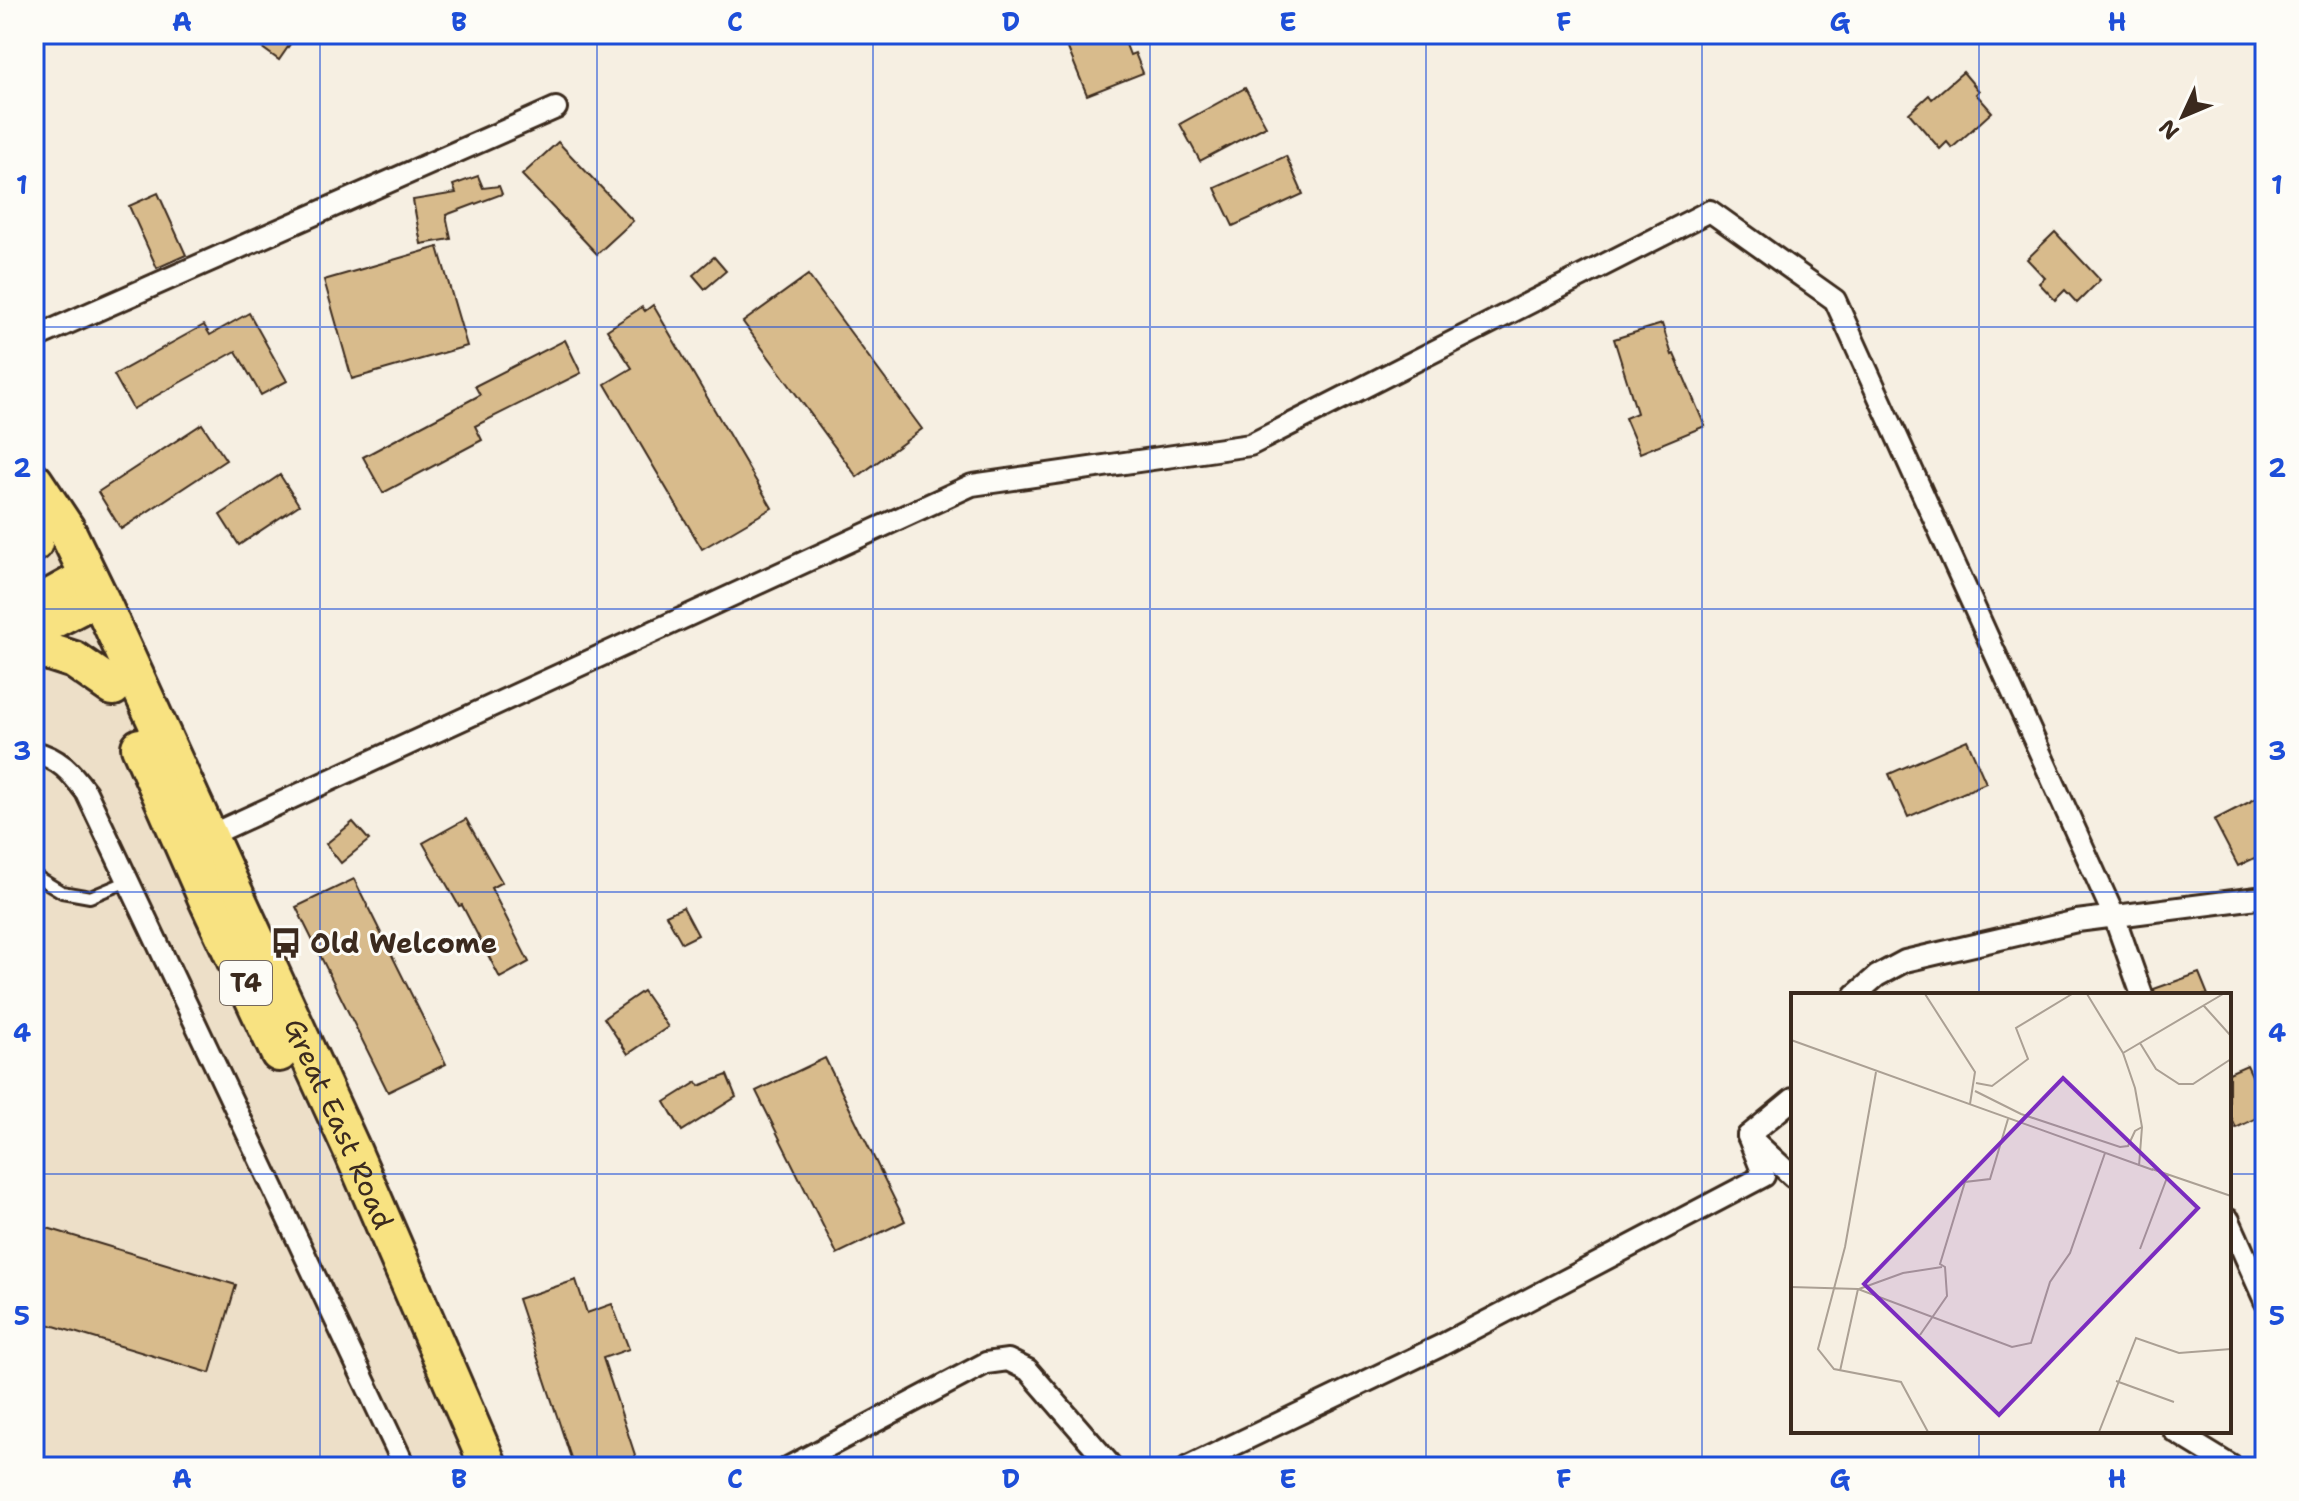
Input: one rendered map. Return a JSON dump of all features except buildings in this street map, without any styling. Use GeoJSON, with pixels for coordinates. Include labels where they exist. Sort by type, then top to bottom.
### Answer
{"type":"FeatureCollection","features":[{"type":"Feature","properties":{"kind":"highway","name":"Great East Road"},"geometry":{"type":"LineString","coordinates":[[35,506],[51,504],[84,591],[475,1467]]}},
{"type":"Feature","properties":{"kind":"highway","name":"Great East Road"},"geometry":{"type":"LineString","coordinates":[[84,591],[113,687],[196,842],[352,1150],[489,1467]]}},
{"type":"Feature","properties":{"kind":"highway"},"geometry":{"type":"LineString","coordinates":[[34,647],[74,660],[113,687]]}},
{"type":"Feature","properties":{"kind":"main road"},"geometry":{"type":"LineString","coordinates":[[34,603],[84,591]]}},
{"type":"Feature","properties":{"kind":"main road"},"geometry":{"type":"LineString","coordinates":[[34,633],[84,591]]}},
{"type":"Feature","properties":{"kind":"street"},"geometry":{"type":"LineString","coordinates":[[34,338],[556,108]]}},
{"type":"Feature","properties":{"kind":"street"},"geometry":{"type":"LineString","coordinates":[[196,842],[972,485],[1250,445],[1710,211],[1835,300],[2114,916],[2141,993]]}},
{"type":"Feature","properties":{"kind":"street"},"geometry":{"type":"LineString","coordinates":[[34,752],[49,756],[68,768],[86,792],[405,1467]]}},
{"type":"Feature","properties":{"kind":"street"},"geometry":{"type":"LineString","coordinates":[[1857,993],[1877,976],[1905,961],[2077,921],[2265,897]]}},
{"type":"Feature","properties":{"kind":"street"},"geometry":{"type":"LineString","coordinates":[[1748,1136],[1791,1101]]}},
{"type":"Feature","properties":{"kind":"street"},"geometry":{"type":"LineString","coordinates":[[1748,1136],[1791,1175]]}},
{"type":"Feature","properties":{"kind":"street"},"geometry":{"type":"LineString","coordinates":[[1188,1467],[1440,1346],[1764,1176],[1748,1136]]}},
{"type":"Feature","properties":{"kind":"street"},"geometry":{"type":"LineString","coordinates":[[2231,1224],[2265,1301]]}},
{"type":"Feature","properties":{"kind":"street"},"geometry":{"type":"LineString","coordinates":[[789,1467],[986,1363],[1008,1360],[1028,1370],[1112,1467]]}},
{"type":"Feature","properties":{"kind":"street"},"geometry":{"type":"LineString","coordinates":[[2177,1433],[2233,1467]]}},
{"type":"Feature","properties":{"kind":"lane"},"geometry":{"type":"LineString","coordinates":[[34,875],[62,892],[90,897],[128,881]]}},
{"type":"Feature","properties":{"kind":"shaded area"},"geometry":{"type":"Polygon","coordinates":[[[34,503],[472,1467],[34,1467],[34,503]]]}},
{"type":"Feature","properties":{"kind":"place","name":"Old Welcome"},"geometry":{"type":"Point","coordinates":[286,943]}}]}
